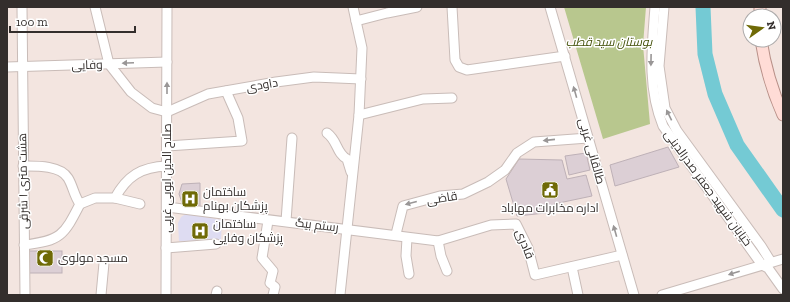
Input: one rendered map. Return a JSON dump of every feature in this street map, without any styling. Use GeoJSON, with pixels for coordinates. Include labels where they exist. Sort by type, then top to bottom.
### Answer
{"type":"FeatureCollection","features":[{"type":"Feature","properties":{"kind":"main road"},"geometry":{"type":"LineString","coordinates":[[762,48],[764,64],[774,96],[783,114]]}},
{"type":"Feature","properties":{"kind":"street","name":"هشت متری ۱ شرقی"},"geometry":{"type":"LineString","coordinates":[[22,7],[24,295]]}},
{"type":"Feature","properties":{"kind":"street"},"geometry":{"type":"LineString","coordinates":[[95,7],[109,64],[131,92],[152,108],[167,112]]}},
{"type":"Feature","properties":{"kind":"street","name":"صلاح الدین ایوبی غریی"},"geometry":{"type":"LineString","coordinates":[[166,295],[167,7]]}},
{"type":"Feature","properties":{"kind":"street"},"geometry":{"type":"LineString","coordinates":[[340,295],[359,115],[361,78],[362,48],[353,7]]}},
{"type":"Feature","properties":{"kind":"street"},"geometry":{"type":"LineString","coordinates":[[356,22],[387,13],[417,7]]}},
{"type":"Feature","properties":{"kind":"street"},"geometry":{"type":"LineString","coordinates":[[452,7],[455,60],[459,67],[467,70],[564,56]]}},
{"type":"Feature","properties":{"kind":"street","name":"طالقانی غربی"},"geometry":{"type":"LineString","coordinates":[[550,7],[634,295]]}},
{"type":"Feature","properties":{"kind":"street","name":"خیابان شهید جعفر صدرالدینی"},"geometry":{"type":"LineString","coordinates":[[655,7],[650,63],[657,112],[663,126],[668,136],[749,245],[767,265],[783,289]]}},
{"type":"Feature","properties":{"kind":"street","name":"خیابان شهید جعفر صدرالدینی"},"geometry":{"type":"LineString","coordinates":[[664,7],[659,66],[665,108],[677,131],[761,246],[767,265]]}},
{"type":"Feature","properties":{"kind":"street","name":"وفایی"},"geometry":{"type":"LineString","coordinates":[[7,67],[167,62]]}},
{"type":"Feature","properties":{"kind":"street","name":"داودی"},"geometry":{"type":"LineString","coordinates":[[167,112],[208,94],[276,82],[314,77],[361,78]]}},
{"type":"Feature","properties":{"kind":"street"},"geometry":{"type":"LineString","coordinates":[[167,146],[242,141],[238,118],[226,91]]}},
{"type":"Feature","properties":{"kind":"street"},"geometry":{"type":"LineString","coordinates":[[359,115],[424,99],[452,98]]}},
{"type":"Feature","properties":{"kind":"street"},"geometry":{"type":"LineString","coordinates":[[327,132],[334,138],[341,155],[347,159],[352,177]]}},
{"type":"Feature","properties":{"kind":"street"},"geometry":{"type":"LineString","coordinates":[[286,221],[292,138]]}},
{"type":"Feature","properties":{"kind":"street","name":"قاضی"},"geometry":{"type":"LineString","coordinates":[[396,234],[403,206],[440,196],[463,194],[482,185],[505,170],[518,153],[534,142],[588,138]]}},
{"type":"Feature","properties":{"kind":"street"},"geometry":{"type":"LineString","coordinates":[[23,166],[44,166],[60,171],[67,176],[75,197],[80,204]]}},
{"type":"Feature","properties":{"kind":"street"},"geometry":{"type":"LineString","coordinates":[[115,198],[123,182],[133,175],[150,168],[167,166]]}},
{"type":"Feature","properties":{"kind":"street"},"geometry":{"type":"LineString","coordinates":[[24,245],[57,239],[67,229],[80,204],[95,198],[115,198],[140,204]]}},
{"type":"Feature","properties":{"kind":"street","name":"رستم بیگ"},"geometry":{"type":"LineString","coordinates":[[167,207],[396,234]]}},
{"type":"Feature","properties":{"kind":"street"},"geometry":{"type":"LineString","coordinates":[[268,220],[262,258],[273,272],[270,283],[275,287],[273,295]]}},
{"type":"Feature","properties":{"kind":"street","name":"قادری"},"geometry":{"type":"LineString","coordinates":[[396,234],[407,238],[438,241],[491,225],[516,224],[528,248],[535,275],[622,255]]}},
{"type":"Feature","properties":{"kind":"street"},"geometry":{"type":"LineString","coordinates":[[407,238],[406,256],[409,274]]}},
{"type":"Feature","properties":{"kind":"street"},"geometry":{"type":"LineString","coordinates":[[438,241],[441,256],[447,271]]}},
{"type":"Feature","properties":{"kind":"street"},"geometry":{"type":"LineString","coordinates":[[166,248],[216,244]]}},
{"type":"Feature","properties":{"kind":"street"},"geometry":{"type":"LineString","coordinates":[[662,295],[783,259]]}},
{"type":"Feature","properties":{"kind":"street"},"geometry":{"type":"LineString","coordinates":[[101,295],[104,263]]}},
{"type":"Feature","properties":{"kind":"street"},"geometry":{"type":"LineString","coordinates":[[572,267],[578,295]]}},
{"type":"Feature","properties":{"kind":"shaded area","name":"ساختمان پزشکان وفایی"},"geometry":{"type":"Polygon","coordinates":[[[186,214],[222,220],[221,240],[179,241],[178,223],[181,217],[186,214]]]}},
{"type":"Feature","properties":{"kind":"green space","name":"بوستان سید قطب"},"geometry":{"type":"Polygon","coordinates":[[[564,7],[646,7],[643,45],[650,124],[603,139],[564,7]]]}},
{"type":"Feature","properties":{"kind":"building"},"geometry":{"type":"Polygon","coordinates":[[[668,147],[679,167],[615,186],[610,165],[668,147]]]}},
{"type":"Feature","properties":{"kind":"building"},"geometry":{"type":"Polygon","coordinates":[[[586,153],[590,170],[569,175],[565,156],[586,153]]]}},
{"type":"Feature","properties":{"kind":"building","name":"اداره مخابرات مهاباد"},"geometry":{"type":"Polygon","coordinates":[[[519,159],[562,160],[567,179],[586,175],[592,196],[554,204],[555,212],[517,216],[506,179],[519,159]]]}},
{"type":"Feature","properties":{"kind":"building","name":"ساختمان پزشکان بهنام"},"geometry":{"type":"Polygon","coordinates":[[[200,183],[200,207],[182,203],[179,194],[182,184],[200,183]]]}},
{"type":"Feature","properties":{"kind":"building","name":"مسجد مولوی"},"geometry":{"type":"Polygon","coordinates":[[[27,251],[62,251],[62,273],[27,273],[27,251]]]}},
{"type":"Feature","properties":{"kind":"waterway"},"geometry":{"type":"LineString","coordinates":[[703,7],[705,54],[715,94],[737,145],[783,210]]}},
{"type":"Feature","properties":{"kind":"place","name":"اداره مخابرات مهاباد"},"geometry":{"type":"Point","coordinates":[550,190]}},
{"type":"Feature","properties":{"kind":"place","name":"ساختمان پزشکان بهنام"},"geometry":{"type":"Point","coordinates":[190,199]}},
{"type":"Feature","properties":{"kind":"place","name":"ساختمان پزشکان وفایی"},"geometry":{"type":"Point","coordinates":[200,231]}},
{"type":"Feature","properties":{"kind":"place","name":"مسجد مولوی"},"geometry":{"type":"Point","coordinates":[45,258]}}]}
